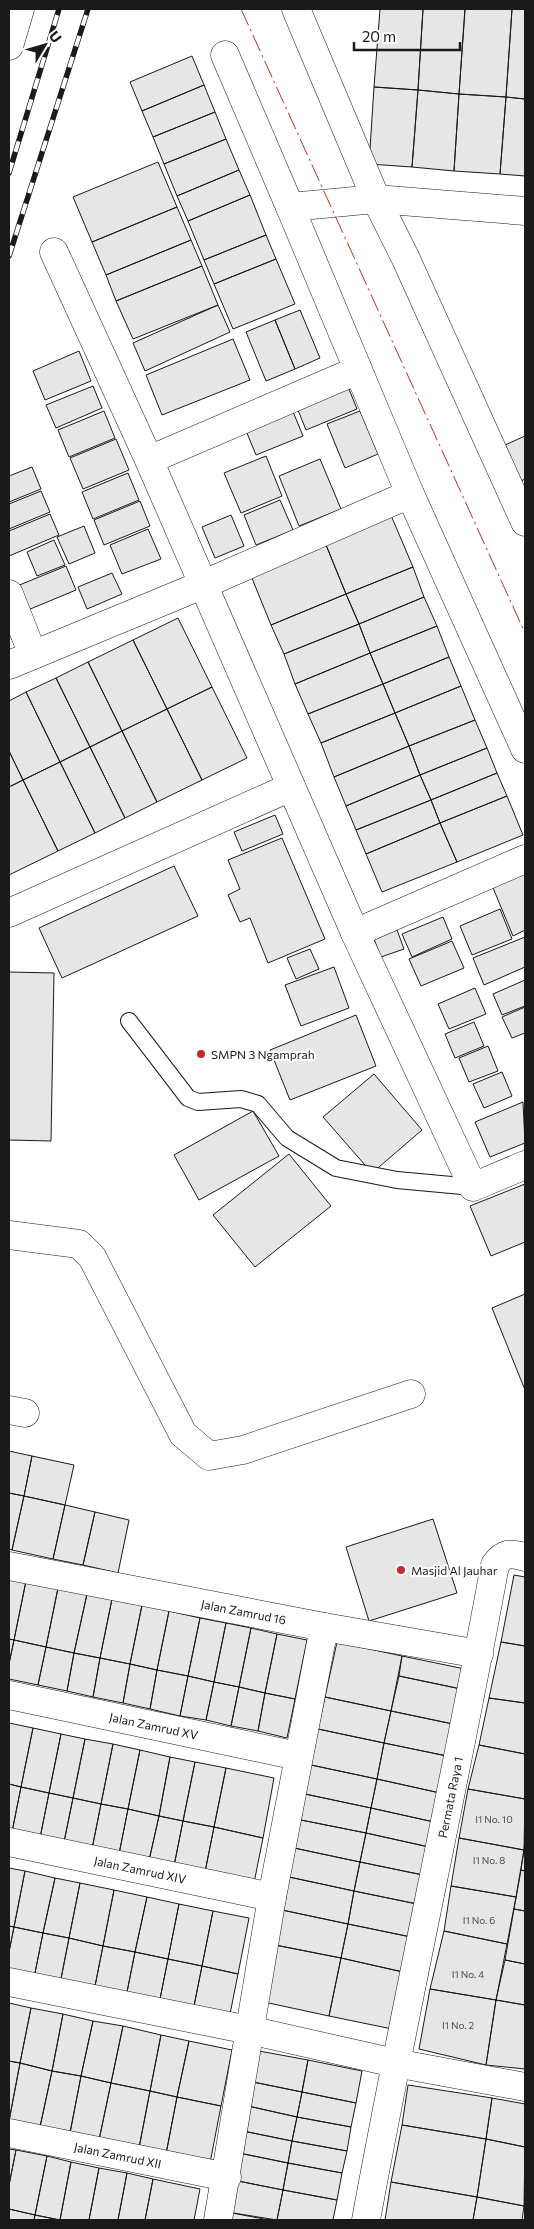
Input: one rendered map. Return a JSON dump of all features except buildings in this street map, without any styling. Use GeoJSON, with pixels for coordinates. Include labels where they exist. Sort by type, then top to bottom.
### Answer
{"type":"FeatureCollection","features":[{"type":"Feature","properties":{"kind":"street"},"geometry":{"type":"LineString","coordinates":[[9,46],[20,9]]}},
{"type":"Feature","properties":{"kind":"street"},"geometry":{"type":"LineString","coordinates":[[296,9],[376,199],[405,256],[525,522]]}},
{"type":"Feature","properties":{"kind":"street"},"geometry":{"type":"LineString","coordinates":[[226,55],[410,494],[525,749]]}},
{"type":"Feature","properties":{"kind":"street"},"geometry":{"type":"LineString","coordinates":[[290,207],[376,199],[525,211]]}},
{"type":"Feature","properties":{"kind":"street"},"geometry":{"type":"LineString","coordinates":[[54,252],[149,460],[355,933],[473,1187],[525,1165]]}},
{"type":"Feature","properties":{"kind":"street"},"geometry":{"type":"LineString","coordinates":[[149,460],[358,370]]}},
{"type":"Feature","properties":{"kind":"street"},"geometry":{"type":"LineString","coordinates":[[9,594],[21,660],[202,585],[410,494]]}},
{"type":"Feature","properties":{"kind":"street"},"geometry":{"type":"LineString","coordinates":[[9,913],[291,786]]}},
{"type":"Feature","properties":{"kind":"street"},"geometry":{"type":"LineString","coordinates":[[355,933],[525,859]]}},
{"type":"Feature","properties":{"kind":"street"},"geometry":{"type":"LineString","coordinates":[[9,1235],[80,1244],[92,1257],[182,1434],[209,1456],[243,1450],[411,1394]]}},
{"type":"Feature","properties":{"kind":"street","name":"Permata Raya 1"},"geometry":{"type":"LineString","coordinates":[[366,2220],[395,2064],[479,1654],[495,1565],[501,1556],[508,1553],[525,1557]]}},
{"type":"Feature","properties":{"kind":"street","name":"Jalan Zamrud 16"},"geometry":{"type":"LineString","coordinates":[[9,1566],[324,1627],[479,1654]]}},
{"type":"Feature","properties":{"kind":"street"},"geometry":{"type":"LineString","coordinates":[[218,2220],[227,2177],[249,2030],[272,1897],[324,1627]]}},
{"type":"Feature","properties":{"kind":"street","name":"Jalan Zamrud XV"},"geometry":{"type":"LineString","coordinates":[[9,1696],[298,1756]]}},
{"type":"Feature","properties":{"kind":"street","name":"Jalan Zamrud XIV"},"geometry":{"type":"LineString","coordinates":[[9,1842],[272,1897]]}},
{"type":"Feature","properties":{"kind":"street"},"geometry":{"type":"LineString","coordinates":[[9,1982],[249,2030],[395,2064],[525,2087]]}},
{"type":"Feature","properties":{"kind":"street","name":"Jalan Zamrud XII"},"geometry":{"type":"LineString","coordinates":[[9,2132],[227,2177]]}},
{"type":"Feature","properties":{"kind":"lane"},"geometry":{"type":"LineString","coordinates":[[130,1021],[188,1098],[198,1102],[240,1099],[258,1104],[287,1138],[336,1168],[397,1180],[473,1187]]}},
{"type":"Feature","properties":{"kind":"railway"},"geometry":{"type":"LineString","coordinates":[[9,173],[59,9]]}},
{"type":"Feature","properties":{"kind":"railway"},"geometry":{"type":"LineString","coordinates":[[9,256],[88,9]]}},
{"type":"Feature","properties":{"kind":"power"},"geometry":{"type":"LineString","coordinates":[[241,9],[525,633]]}},
{"type":"Feature","properties":{"kind":"place","name":"SMPN 3 Ngamprah"},"geometry":{"type":"Point","coordinates":[201,1054]}},
{"type":"Feature","properties":{"kind":"place","name":"Masjid Al Jauhar"},"geometry":{"type":"Point","coordinates":[401,1570]}}]}
